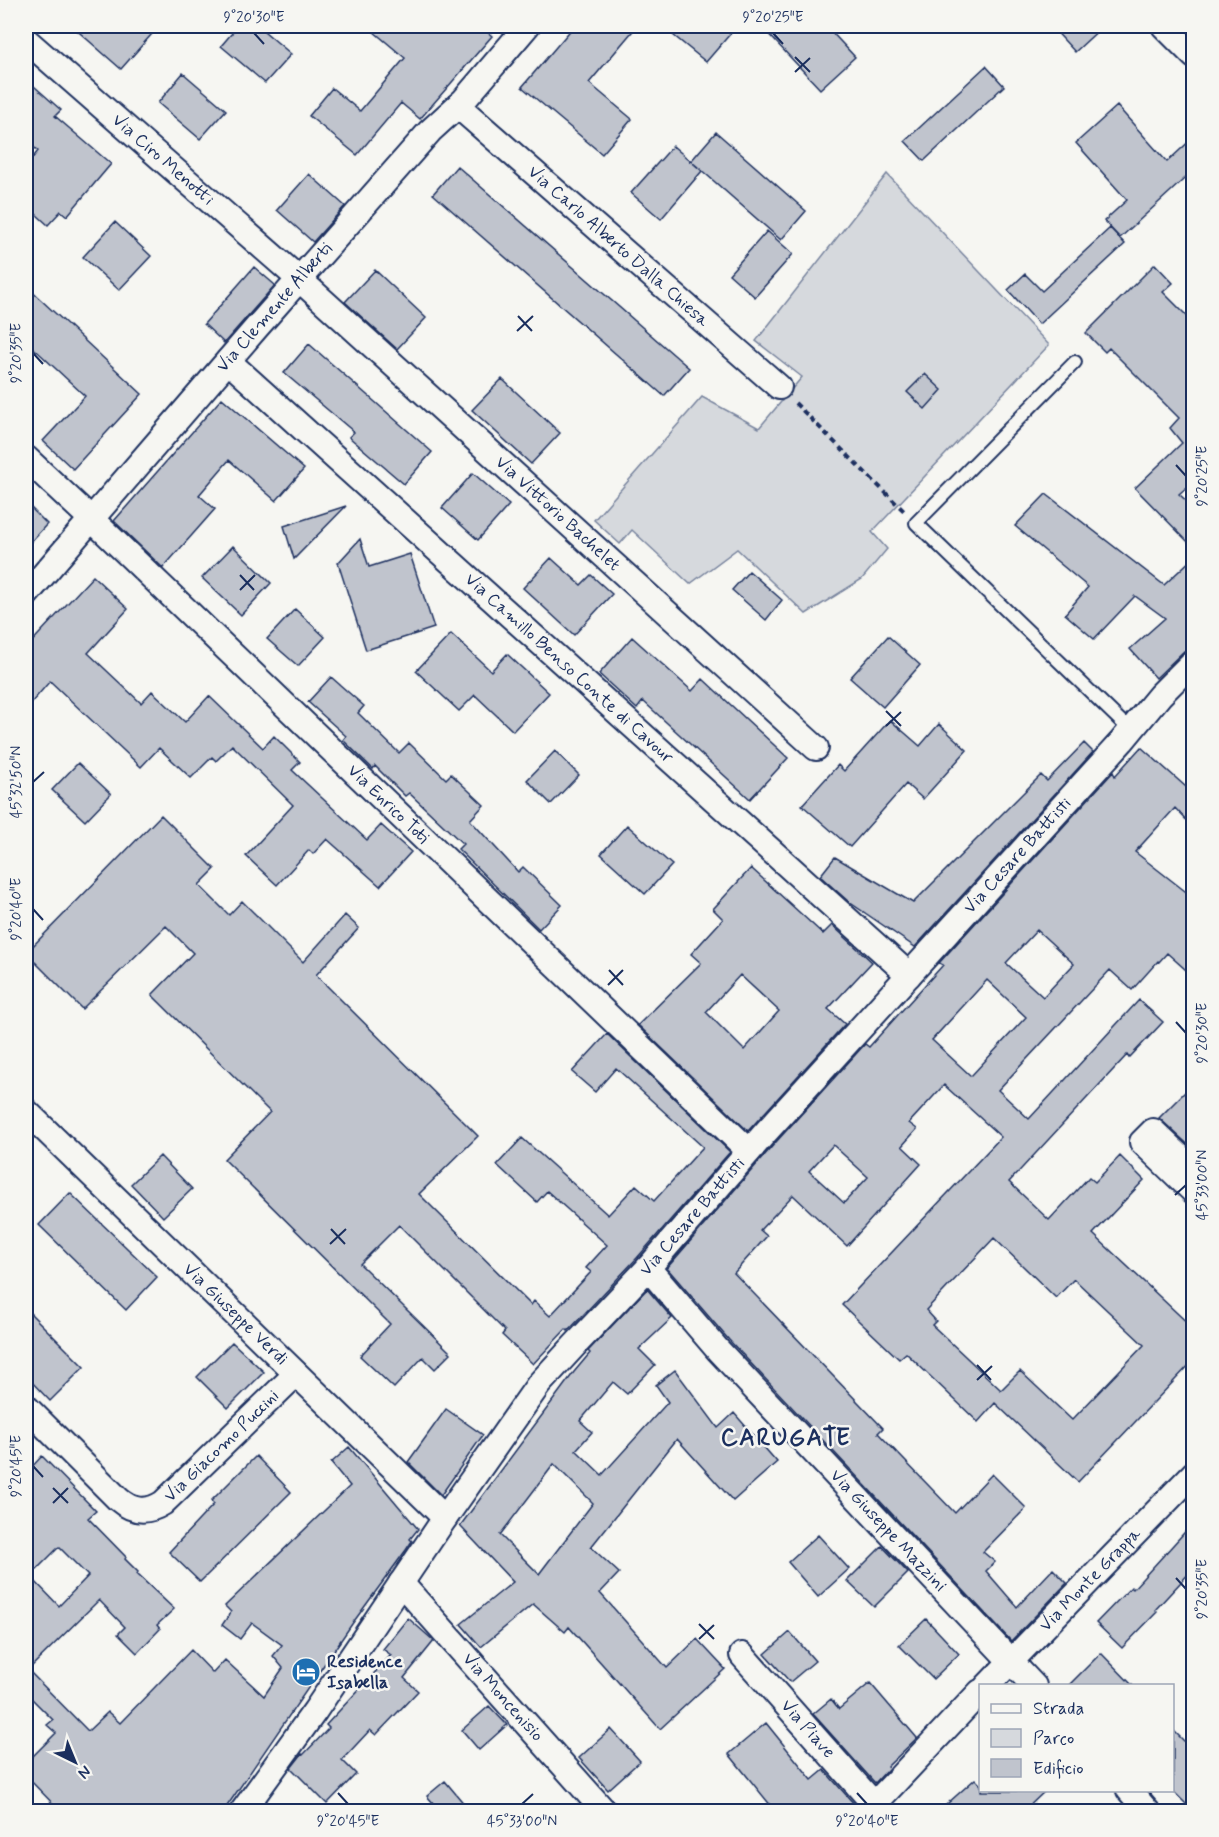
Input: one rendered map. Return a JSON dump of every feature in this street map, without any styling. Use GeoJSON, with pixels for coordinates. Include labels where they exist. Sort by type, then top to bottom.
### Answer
{"type":"FeatureCollection","features":[{"type":"Feature","properties":{"kind":"street","name":"Via Clemente Alberti"},"geometry":{"type":"LineString","coordinates":[[26,596],[299,279],[430,131],[458,106],[527,26]]}},
{"type":"Feature","properties":{"kind":"street"},"geometry":{"type":"LineString","coordinates":[[1164,26],[1190,46]]}},
{"type":"Feature","properties":{"kind":"street","name":"Via Ciro Menotti"},"geometry":{"type":"LineString","coordinates":[[26,40],[299,279]]}},
{"type":"Feature","properties":{"kind":"street","name":"Via Carlo Alberto Dalla Chiesa"},"geometry":{"type":"LineString","coordinates":[[458,106],[779,387]]}},
{"type":"Feature","properties":{"kind":"street","name":"Via Vittorio Bachelet"},"geometry":{"type":"LineString","coordinates":[[299,279],[816,748]]}},
{"type":"Feature","properties":{"kind":"street","name":"Via Camillo Benso Conte di Cavour"},"geometry":{"type":"LineString","coordinates":[[228,361],[909,975]]}},
{"type":"Feature","properties":{"kind":"street","name":"Via Enrico Toti"},"geometry":{"type":"LineString","coordinates":[[26,458],[748,1151]]}},
{"type":"Feature","properties":{"kind":"street","name":"Via Cesare Battisti"},"geometry":{"type":"LineString","coordinates":[[242,1812],[315,1711],[539,1384],[648,1268],[748,1151],[1131,731],[1160,695],[1194,661]]}},
{"type":"Feature","properties":{"kind":"street","name":"Via Giuseppe Verdi"},"geometry":{"type":"LineString","coordinates":[[26,1111],[446,1518]]}},
{"type":"Feature","properties":{"kind":"street"},"geometry":{"type":"LineString","coordinates":[[1194,1170],[1153,1131],[1142,1142],[1194,1192]]}},
{"type":"Feature","properties":{"kind":"street","name":"Via Giuseppe Mazzini"},"geometry":{"type":"LineString","coordinates":[[648,1268],[718,1350],[1032,1684]]}},
{"type":"Feature","properties":{"kind":"street","name":"Via Giacomo Puccini"},"geometry":{"type":"LineString","coordinates":[[26,1407],[118,1500],[130,1508],[145,1511],[158,1506],[168,1498],[296,1374]]}},
{"type":"Feature","properties":{"kind":"street","name":"Via Monte Grappa"},"geometry":{"type":"LineString","coordinates":[[989,1684],[1194,1473]]}},
{"type":"Feature","properties":{"kind":"street","name":"Via Moncenisio"},"geometry":{"type":"LineString","coordinates":[[401,1583],[605,1812]]}},
{"type":"Feature","properties":{"kind":"street","name":"Via Piave"},"geometry":{"type":"LineString","coordinates":[[742,1654],[870,1808]]}},
{"type":"Feature","properties":{"kind":"street"},"geometry":{"type":"LineString","coordinates":[[870,1808],[979,1694]]}},
{"type":"Feature","properties":{"kind":"street"},"geometry":{"type":"LineString","coordinates":[[1130,1792],[1148,1812]]}},
{"type":"Feature","properties":{"kind":"lane"},"geometry":{"type":"LineString","coordinates":[[1075,362],[916,523],[1131,731]]}},
{"type":"Feature","properties":{"kind":"path"},"geometry":{"type":"LineString","coordinates":[[779,387],[916,523]]}},
{"type":"Feature","properties":{"kind":"green space"},"geometry":{"type":"Polygon","coordinates":[[[887,174],[1049,345],[872,532],[887,549],[862,579],[806,614],[737,549],[690,584],[632,530],[620,544],[594,520],[702,397],[759,428],[802,377],[756,341],[887,174]]]}},
{"type":"Feature","properties":{"kind":"building"},"geometry":{"type":"Polygon","coordinates":[[[72,26],[159,26],[121,69],[72,26]]]}},
{"type":"Feature","properties":{"kind":"building"},"geometry":{"type":"Polygon","coordinates":[[[238,26],[258,26],[291,54],[265,83],[221,46],[238,26]]]}},
{"type":"Feature","properties":{"kind":"building"},"geometry":{"type":"Polygon","coordinates":[[[367,26],[480,26],[492,36],[420,119],[401,103],[357,155],[309,116],[332,88],[360,111],[405,58],[367,26]]]}},
{"type":"Feature","properties":{"kind":"building"},"geometry":{"type":"Polygon","coordinates":[[[574,26],[637,26],[589,83],[632,119],[602,154],[522,87],[574,26]]]}},
{"type":"Feature","properties":{"kind":"building"},"geometry":{"type":"Polygon","coordinates":[[[662,26],[737,26],[706,62],[662,26]]]}},
{"type":"Feature","properties":{"kind":"building"},"geometry":{"type":"Polygon","coordinates":[[[761,26],[826,26],[855,57],[820,89],[761,26]]]}},
{"type":"Feature","properties":{"kind":"building"},"geometry":{"type":"Polygon","coordinates":[[[1051,26],[1103,26],[1075,52],[1051,26]]]}},
{"type":"Feature","properties":{"kind":"building"},"geometry":{"type":"Polygon","coordinates":[[[986,66],[1004,86],[924,161],[905,141],[986,66]]]}},
{"type":"Feature","properties":{"kind":"building"},"geometry":{"type":"Polygon","coordinates":[[[183,73],[226,110],[200,139],[158,103],[183,73]]]}},
{"type":"Feature","properties":{"kind":"building"},"geometry":{"type":"Polygon","coordinates":[[[26,79],[61,110],[55,116],[111,164],[67,216],[61,211],[48,225],[26,205],[26,166],[38,151],[26,140],[26,79]]]}},
{"type":"Feature","properties":{"kind":"building"},"geometry":{"type":"Polygon","coordinates":[[[1117,106],[1167,162],[1194,137],[1194,170],[1120,238],[1104,221],[1127,200],[1076,143],[1117,106]]]}},
{"type":"Feature","properties":{"kind":"building"},"geometry":{"type":"Polygon","coordinates":[[[716,132],[806,211],[781,240],[691,161],[716,132]]]}},
{"type":"Feature","properties":{"kind":"building"},"geometry":{"type":"Polygon","coordinates":[[[673,146],[702,171],[661,219],[631,193],[673,146]]]}},
{"type":"Feature","properties":{"kind":"building"},"geometry":{"type":"Polygon","coordinates":[[[457,166],[689,368],[664,396],[433,194],[457,166]]]}},
{"type":"Feature","properties":{"kind":"building"},"geometry":{"type":"Polygon","coordinates":[[[309,174],[345,206],[313,242],[277,210],[309,174]]]}},
{"type":"Feature","properties":{"kind":"building"},"geometry":{"type":"Polygon","coordinates":[[[115,222],[151,256],[119,290],[83,257],[115,222]]]}},
{"type":"Feature","properties":{"kind":"building"},"geometry":{"type":"Polygon","coordinates":[[[1110,228],[1125,244],[1039,324],[1008,290],[1025,274],[1042,291],[1110,228]]]}},
{"type":"Feature","properties":{"kind":"building"},"geometry":{"type":"Polygon","coordinates":[[[767,231],[793,254],[755,297],[729,274],[767,231]]]}},
{"type":"Feature","properties":{"kind":"building"},"geometry":{"type":"Polygon","coordinates":[[[1155,264],[1173,283],[1163,292],[1194,323],[1194,481],[1179,494],[1194,508],[1194,548],[1135,488],[1182,443],[1170,428],[1179,418],[1109,348],[1105,352],[1086,333],[1155,264]]]}},
{"type":"Feature","properties":{"kind":"building"},"geometry":{"type":"Polygon","coordinates":[[[254,267],[275,285],[224,343],[204,324],[254,267]]]}},
{"type":"Feature","properties":{"kind":"building"},"geometry":{"type":"Polygon","coordinates":[[[375,270],[426,318],[397,349],[345,302],[375,270]]]}},
{"type":"Feature","properties":{"kind":"building"},"geometry":{"type":"Polygon","coordinates":[[[26,286],[142,394],[73,469],[43,441],[85,396],[26,341],[26,286]]]}},
{"type":"Feature","properties":{"kind":"building"},"geometry":{"type":"Polygon","coordinates":[[[309,344],[432,452],[404,484],[349,437],[354,432],[284,373],[309,344]]]}},
{"type":"Feature","properties":{"kind":"building"},"geometry":{"type":"Polygon","coordinates":[[[925,374],[942,390],[925,409],[907,392],[925,374]]]}},
{"type":"Feature","properties":{"kind":"building"},"geometry":{"type":"Polygon","coordinates":[[[502,379],[560,433],[531,464],[472,410],[502,379]]]}},
{"type":"Feature","properties":{"kind":"building"},"geometry":{"type":"Polygon","coordinates":[[[222,398],[304,469],[276,501],[229,460],[199,495],[215,509],[163,568],[114,521],[222,398]]]}},
{"type":"Feature","properties":{"kind":"building"},"geometry":{"type":"Polygon","coordinates":[[[473,473],[509,505],[478,540],[442,508],[473,473]]]}},
{"type":"Feature","properties":{"kind":"building"},"geometry":{"type":"Polygon","coordinates":[[[1046,494],[1164,585],[1194,557],[1194,647],[1184,651],[1156,678],[1130,649],[1165,618],[1135,596],[1094,639],[1065,614],[1088,587],[1015,526],[1046,494]]]}},
{"type":"Feature","properties":{"kind":"building"},"geometry":{"type":"Polygon","coordinates":[[[26,503],[47,524],[26,547],[26,503]]]}},
{"type":"Feature","properties":{"kind":"building"},"geometry":{"type":"Polygon","coordinates":[[[346,506],[294,559],[284,526],[346,506]]]}},
{"type":"Feature","properties":{"kind":"building"},"geometry":{"type":"Polygon","coordinates":[[[360,539],[369,567],[410,554],[434,628],[366,650],[338,563],[360,539]]]}},
{"type":"Feature","properties":{"kind":"building"},"geometry":{"type":"Polygon","coordinates":[[[233,546],[271,583],[241,615],[202,578],[233,546]]]}},
{"type":"Feature","properties":{"kind":"building"},"geometry":{"type":"Polygon","coordinates":[[[551,558],[581,585],[591,575],[612,594],[574,635],[523,588],[551,558]]]}},
{"type":"Feature","properties":{"kind":"building"},"geometry":{"type":"Polygon","coordinates":[[[749,571],[782,600],[766,620],[732,590],[749,571]]]}},
{"type":"Feature","properties":{"kind":"building"},"geometry":{"type":"Polygon","coordinates":[[[93,576],[128,609],[88,653],[141,703],[152,691],[185,722],[209,696],[263,748],[274,736],[300,762],[292,770],[367,840],[381,825],[411,852],[380,886],[327,839],[313,854],[309,850],[277,885],[246,856],[293,805],[232,745],[216,761],[212,757],[191,778],[159,748],[141,767],[50,681],[26,709],[26,648],[93,576]]]}},
{"type":"Feature","properties":{"kind":"building"},"geometry":{"type":"Polygon","coordinates":[[[295,609],[325,637],[298,666],[267,639],[295,609]]]}},
{"type":"Feature","properties":{"kind":"building"},"geometry":{"type":"Polygon","coordinates":[[[451,634],[491,671],[507,654],[549,693],[513,731],[475,695],[459,711],[416,671],[451,634]]]}},
{"type":"Feature","properties":{"kind":"building"},"geometry":{"type":"Polygon","coordinates":[[[888,636],[920,665],[883,707],[850,678],[888,636]]]}},
{"type":"Feature","properties":{"kind":"building"},"geometry":{"type":"Polygon","coordinates":[[[632,637],[692,691],[703,679],[788,758],[750,799],[643,701],[637,709],[599,674],[632,637]]]}},
{"type":"Feature","properties":{"kind":"building"},"geometry":{"type":"Polygon","coordinates":[[[331,677],[364,706],[358,713],[399,753],[409,743],[446,779],[451,774],[484,805],[470,820],[518,872],[523,867],[562,905],[539,929],[458,849],[463,844],[409,793],[405,796],[375,766],[373,769],[343,740],[346,736],[308,702],[331,677]]]}},
{"type":"Feature","properties":{"kind":"building"},"geometry":{"type":"Polygon","coordinates":[[[890,720],[920,746],[939,724],[967,750],[923,799],[906,784],[850,847],[802,805],[838,765],[844,771],[890,720]]]}},
{"type":"Feature","properties":{"kind":"building"},"geometry":{"type":"Polygon","coordinates":[[[1084,743],[1093,752],[915,947],[849,902],[820,876],[835,857],[913,903],[1041,775],[1047,781],[1084,743]]]}},
{"type":"Feature","properties":{"kind":"building"},"geometry":{"type":"Polygon","coordinates":[[[1141,747],[1194,794],[1194,828],[1175,808],[1135,852],[1194,898],[1194,977],[1167,953],[1132,990],[1110,970],[998,1090],[1029,1119],[1139,1000],[1163,1022],[1129,1058],[1127,1055],[1009,1182],[1049,1220],[1089,1177],[1095,1182],[1120,1156],[1144,1180],[1093,1234],[1194,1329],[1194,1360],[1078,1482],[995,1403],[978,1422],[906,1353],[899,1359],[842,1305],[1001,1137],[944,1085],[909,1123],[917,1129],[902,1146],[921,1164],[847,1246],[793,1195],[760,1230],[767,1236],[734,1273],[883,1428],[878,1433],[955,1513],[992,1474],[1026,1508],[983,1552],[995,1562],[986,1571],[1017,1607],[1053,1569],[1067,1583],[1011,1641],[729,1340],[667,1268],[776,1142],[865,1044],[869,1047],[943,965],[939,963],[1113,772],[1115,776],[1141,747]],[[1037,930],[1006,963],[1043,997],[1074,964],[1037,930]],[[987,980],[932,1040],[971,1076],[1026,1017],[987,980]],[[833,1145],[809,1171],[844,1203],[868,1177],[833,1145]],[[994,1238],[926,1310],[936,1321],[932,1325],[1001,1390],[1020,1371],[1072,1420],[1144,1345],[1074,1279],[1056,1298],[994,1238]]]}},
{"type":"Feature","properties":{"kind":"building"},"geometry":{"type":"Polygon","coordinates":[[[555,751],[579,775],[551,804],[527,780],[555,751]]]}},
{"type":"Feature","properties":{"kind":"building"},"geometry":{"type":"Polygon","coordinates":[[[78,763],[111,794],[85,821],[52,790],[78,763]]]}},
{"type":"Feature","properties":{"kind":"building"},"geometry":{"type":"Polygon","coordinates":[[[161,815],[215,869],[199,885],[229,915],[242,901],[303,962],[345,915],[359,928],[316,975],[478,1136],[419,1194],[531,1305],[534,1301],[550,1316],[591,1272],[586,1268],[607,1245],[547,1191],[537,1202],[497,1165],[522,1138],[608,1215],[636,1185],[654,1201],[703,1147],[616,1068],[595,1092],[572,1072],[607,1034],[730,1152],[637,1258],[568,1331],[566,1329],[533,1364],[502,1335],[505,1331],[399,1225],[360,1264],[451,1353],[435,1369],[423,1357],[394,1388],[360,1356],[390,1324],[224,1159],[270,1112],[152,995],[193,953],[166,926],[82,1009],[26,953],[161,815]]]}},
{"type":"Feature","properties":{"kind":"building"},"geometry":{"type":"Polygon","coordinates":[[[627,825],[672,865],[645,894],[601,854],[627,825]]]}},
{"type":"Feature","properties":{"kind":"building"},"geometry":{"type":"Polygon","coordinates":[[[751,868],[823,934],[832,925],[872,962],[828,1009],[845,1024],[748,1131],[638,1025],[701,963],[691,954],[723,919],[713,909],[751,868]],[[740,975],[706,1012],[744,1050],[779,1011],[740,975]]]}},
{"type":"Feature","properties":{"kind":"building"},"geometry":{"type":"Polygon","coordinates":[[[1194,1083],[1194,1150],[1159,1118],[1194,1083]]]}},
{"type":"Feature","properties":{"kind":"building"},"geometry":{"type":"Polygon","coordinates":[[[160,1156],[192,1189],[163,1217],[131,1184],[160,1156]]]}},
{"type":"Feature","properties":{"kind":"building"},"geometry":{"type":"Polygon","coordinates":[[[70,1193],[157,1277],[126,1310],[39,1225],[70,1193]]]}},
{"type":"Feature","properties":{"kind":"building"},"geometry":{"type":"Polygon","coordinates":[[[647,1289],[672,1318],[639,1349],[655,1365],[627,1394],[613,1382],[580,1421],[592,1432],[576,1450],[602,1475],[668,1402],[656,1385],[675,1370],[718,1428],[734,1413],[777,1462],[733,1501],[677,1439],[591,1547],[619,1573],[600,1593],[667,1668],[697,1639],[725,1669],[660,1729],[569,1627],[565,1632],[533,1604],[481,1647],[461,1624],[513,1582],[460,1526],[590,1353],[588,1351],[647,1289]],[[554,1464],[500,1535],[539,1574],[593,1503],[554,1464]]]}},
{"type":"Feature","properties":{"kind":"building"},"geometry":{"type":"Polygon","coordinates":[[[26,1309],[84,1367],[50,1401],[26,1376],[26,1309]]]}},
{"type":"Feature","properties":{"kind":"building"},"geometry":{"type":"Polygon","coordinates":[[[232,1342],[264,1372],[228,1408],[197,1377],[232,1342]]]}},
{"type":"Feature","properties":{"kind":"building"},"geometry":{"type":"Polygon","coordinates":[[[446,1409],[483,1435],[441,1495],[408,1462],[446,1409]]]}},
{"type":"Feature","properties":{"kind":"building"},"geometry":{"type":"Polygon","coordinates":[[[349,1447],[418,1529],[410,1539],[412,1541],[406,1550],[352,1624],[223,1812],[61,1812],[26,1776],[26,1763],[56,1733],[47,1725],[53,1720],[26,1693],[26,1473],[42,1456],[96,1511],[88,1518],[126,1557],[125,1559],[138,1572],[137,1574],[174,1609],[157,1625],[160,1629],[137,1653],[118,1634],[125,1627],[99,1600],[28,1670],[88,1731],[108,1712],[120,1723],[191,1650],[213,1673],[225,1660],[264,1696],[283,1668],[273,1656],[282,1645],[252,1623],[240,1639],[222,1625],[231,1612],[225,1606],[350,1486],[331,1463],[349,1447]],[[59,1547],[30,1576],[59,1606],[88,1576],[59,1547]]]}},
{"type":"Feature","properties":{"kind":"building"},"geometry":{"type":"Polygon","coordinates":[[[256,1456],[291,1492],[200,1582],[169,1552],[214,1504],[211,1501],[256,1456]]]}},
{"type":"Feature","properties":{"kind":"building"},"geometry":{"type":"Polygon","coordinates":[[[1194,1522],[1194,1568],[1155,1610],[1157,1612],[1122,1648],[1096,1623],[1131,1587],[1133,1589],[1194,1522]]]}},
{"type":"Feature","properties":{"kind":"building"},"geometry":{"type":"Polygon","coordinates":[[[818,1535],[849,1569],[818,1597],[788,1562],[818,1535]]]}},
{"type":"Feature","properties":{"kind":"building"},"geometry":{"type":"Polygon","coordinates":[[[882,1546],[908,1573],[874,1607],[847,1581],[882,1546]]]}},
{"type":"Feature","properties":{"kind":"building"},"geometry":{"type":"Polygon","coordinates":[[[408,1618],[434,1641],[404,1678],[418,1691],[376,1735],[370,1730],[342,1760],[356,1774],[327,1804],[291,1768],[329,1728],[326,1725],[391,1655],[383,1649],[408,1618]]]}},
{"type":"Feature","properties":{"kind":"building"},"geometry":{"type":"Polygon","coordinates":[[[926,1619],[959,1654],[933,1679],[899,1645],[926,1619]]]}},
{"type":"Feature","properties":{"kind":"building"},"geometry":{"type":"Polygon","coordinates":[[[790,1632],[815,1661],[790,1682],[765,1654],[790,1632]]]}},
{"type":"Feature","properties":{"kind":"building"},"geometry":{"type":"Polygon","coordinates":[[[1101,1653],[1131,1684],[1070,1684],[1101,1653]]]}},
{"type":"Feature","properties":{"kind":"building"},"geometry":{"type":"Polygon","coordinates":[[[870,1683],[917,1738],[888,1766],[889,1768],[875,1783],[813,1714],[831,1699],[839,1709],[870,1683]]]}},
{"type":"Feature","properties":{"kind":"building"},"geometry":{"type":"Polygon","coordinates":[[[489,1706],[507,1725],[479,1750],[462,1730],[489,1706]]]}},
{"type":"Feature","properties":{"kind":"building"},"geometry":{"type":"Polygon","coordinates":[[[766,1723],[812,1780],[824,1770],[855,1805],[853,1812],[776,1812],[729,1754],[766,1723]]]}},
{"type":"Feature","properties":{"kind":"building"},"geometry":{"type":"Polygon","coordinates":[[[611,1729],[640,1761],[608,1790],[579,1758],[611,1729]]]}},
{"type":"Feature","properties":{"kind":"building"},"geometry":{"type":"Polygon","coordinates":[[[1174,1731],[1194,1751],[1194,1812],[1174,1792],[1174,1731]]]}},
{"type":"Feature","properties":{"kind":"building"},"geometry":{"type":"Polygon","coordinates":[[[975,1779],[979,1783],[979,1792],[1044,1792],[1023,1812],[938,1812],[975,1779]]]}},
{"type":"Feature","properties":{"kind":"building"},"geometry":{"type":"Polygon","coordinates":[[[445,1781],[471,1812],[441,1812],[427,1796],[445,1781]]]}},
{"type":"Feature","properties":{"kind":"place","name":"Residence Isabella"},"geometry":{"type":"Point","coordinates":[306,1672]}},
{"type":"Feature","properties":{"kind":"district","name":"CARUGATE"},"geometry":{"type":"Point","coordinates":[786,1438]}}]}
